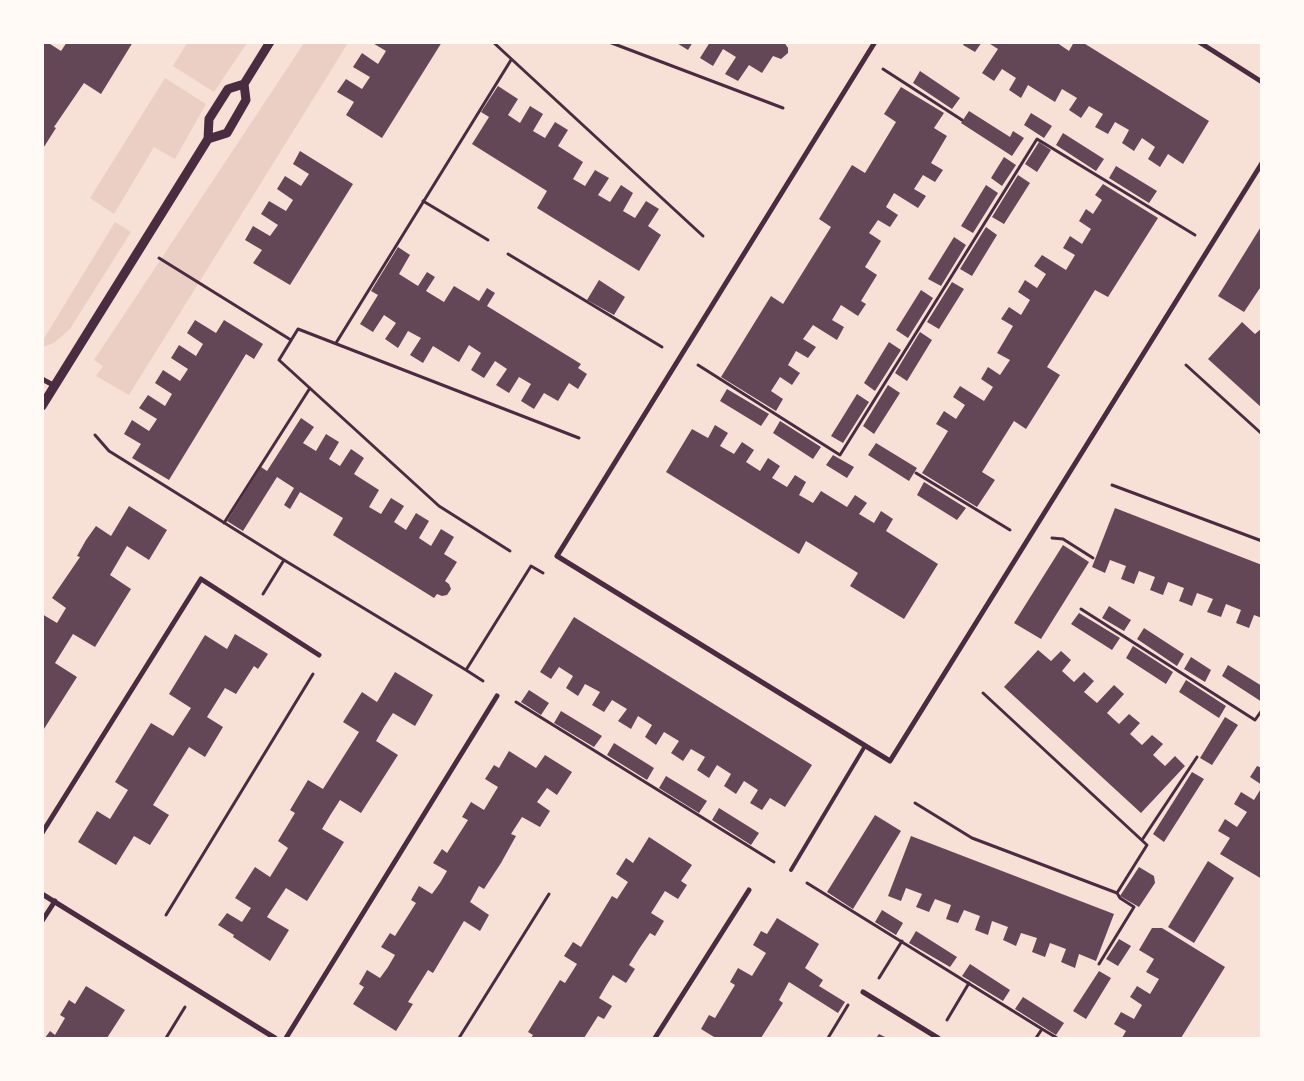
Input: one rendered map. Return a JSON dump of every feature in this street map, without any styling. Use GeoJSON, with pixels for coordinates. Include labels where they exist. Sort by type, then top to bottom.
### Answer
{"type":"FeatureCollection","features":[{"type":"Feature","properties":{"kind":"street"},"geometry":{"type":"LineString","coordinates":[[208,139],[227,133],[246,100],[244,84],[270,42]]}},
{"type":"Feature","properties":{"kind":"street"},"geometry":{"type":"LineString","coordinates":[[875,42],[557,556],[890,761],[1262,163]]}},
{"type":"Feature","properties":{"kind":"street"},"geometry":{"type":"LineString","coordinates":[[1199,42],[1262,82]]}},
{"type":"Feature","properties":{"kind":"street"},"geometry":{"type":"LineString","coordinates":[[42,406],[208,139],[209,119],[228,89],[244,84]]}},
{"type":"Feature","properties":{"kind":"street"},"geometry":{"type":"LineString","coordinates":[[42,379],[55,386]]}},
{"type":"Feature","properties":{"kind":"street"},"geometry":{"type":"LineString","coordinates":[[42,833],[201,580],[319,655]]}},
{"type":"Feature","properties":{"kind":"street"},"geometry":{"type":"LineString","coordinates":[[286,1038],[498,694]]}},
{"type":"Feature","properties":{"kind":"street"},"geometry":{"type":"LineString","coordinates":[[655,1038],[748,890]]}},
{"type":"Feature","properties":{"kind":"street"},"geometry":{"type":"LineString","coordinates":[[42,894],[275,1038]]}},
{"type":"Feature","properties":{"kind":"street"},"geometry":{"type":"LineString","coordinates":[[42,921],[55,901]]}},
{"type":"Feature","properties":{"kind":"street"},"geometry":{"type":"LineString","coordinates":[[863,992],[938,1038]]}},
{"type":"Feature","properties":{"kind":"lane"},"geometry":{"type":"LineString","coordinates":[[790,870],[865,746]]}},
{"type":"Feature","properties":{"kind":"path"},"geometry":{"type":"LineString","coordinates":[[492,42],[703,236]]}},
{"type":"Feature","properties":{"kind":"path"},"geometry":{"type":"LineString","coordinates":[[609,42],[783,108]]}},
{"type":"Feature","properties":{"kind":"path"},"geometry":{"type":"LineString","coordinates":[[336,343],[512,60]]}},
{"type":"Feature","properties":{"kind":"path"},"geometry":{"type":"LineString","coordinates":[[887,71],[962,120]]}},
{"type":"Feature","properties":{"kind":"path"},"geometry":{"type":"LineString","coordinates":[[702,368],[840,455],[1037,138],[1189,231]]}},
{"type":"Feature","properties":{"kind":"path"},"geometry":{"type":"LineString","coordinates":[[423,201],[488,240]]}},
{"type":"Feature","properties":{"kind":"path"},"geometry":{"type":"LineString","coordinates":[[508,254],[659,345]]}},
{"type":"Feature","properties":{"kind":"path"},"geometry":{"type":"LineString","coordinates":[[158,257],[291,340]]}},
{"type":"Feature","properties":{"kind":"path"},"geometry":{"type":"LineString","coordinates":[[510,551],[439,506],[279,360],[298,328],[579,438]]}},
{"type":"Feature","properties":{"kind":"path"},"geometry":{"type":"LineString","coordinates":[[1186,365],[1262,434]]}},
{"type":"Feature","properties":{"kind":"path"},"geometry":{"type":"LineString","coordinates":[[224,523],[310,388]]}},
{"type":"Feature","properties":{"kind":"path"},"geometry":{"type":"LineString","coordinates":[[95,435],[109,451],[466,670],[498,694],[770,860]]}},
{"type":"Feature","properties":{"kind":"path"},"geometry":{"type":"LineString","coordinates":[[916,474],[1005,528]]}},
{"type":"Feature","properties":{"kind":"path"},"geometry":{"type":"LineString","coordinates":[[1112,485],[1262,541]]}},
{"type":"Feature","properties":{"kind":"path"},"geometry":{"type":"LineString","coordinates":[[1045,536],[1062,539],[1093,558]]}},
{"type":"Feature","properties":{"kind":"path"},"geometry":{"type":"LineString","coordinates":[[272,580],[284,560]]}},
{"type":"Feature","properties":{"kind":"path"},"geometry":{"type":"LineString","coordinates":[[466,670],[531,566]]}},
{"type":"Feature","properties":{"kind":"path"},"geometry":{"type":"LineString","coordinates":[[1081,609],[1255,720],[1262,710]]}},
{"type":"Feature","properties":{"kind":"path"},"geometry":{"type":"LineString","coordinates":[[166,915],[319,666]]}},
{"type":"Feature","properties":{"kind":"path"},"geometry":{"type":"LineString","coordinates":[[983,693],[1147,844],[1117,893]]}},
{"type":"Feature","properties":{"kind":"path"},"geometry":{"type":"LineString","coordinates":[[1142,840],[1197,757]]}},
{"type":"Feature","properties":{"kind":"path"},"geometry":{"type":"LineString","coordinates":[[915,803],[972,838],[1117,893],[1120,898],[1134,907],[1099,964]]}},
{"type":"Feature","properties":{"kind":"path"},"geometry":{"type":"LineString","coordinates":[[459,1038],[549,894]]}},
{"type":"Feature","properties":{"kind":"path"},"geometry":{"type":"LineString","coordinates":[[826,894],[1058,1038]]}},
{"type":"Feature","properties":{"kind":"path"},"geometry":{"type":"LineString","coordinates":[[875,984],[902,941]]}},
{"type":"Feature","properties":{"kind":"path"},"geometry":{"type":"LineString","coordinates":[[956,1004],[969,983]]}},
{"type":"Feature","properties":{"kind":"path"},"geometry":{"type":"LineString","coordinates":[[828,1038],[852,998]]}},
{"type":"Feature","properties":{"kind":"path"},"geometry":{"type":"LineString","coordinates":[[166,1038],[186,1005]]}},
{"type":"Feature","properties":{"kind":"path"},"geometry":{"type":"LineString","coordinates":[[1036,1038],[1042,1029]]}},
{"type":"Feature","properties":{"kind":"shaded area"},"geometry":{"type":"Polygon","coordinates":[[[187,43],[247,43],[214,92],[173,66],[187,43]]]}},
{"type":"Feature","properties":{"kind":"shaded area"},"geometry":{"type":"Polygon","coordinates":[[[304,43],[348,43],[129,395],[96,376],[103,366],[94,360],[304,43]]]}},
{"type":"Feature","properties":{"kind":"shaded area"},"geometry":{"type":"Polygon","coordinates":[[[165,78],[206,104],[175,159],[154,147],[114,214],[90,198],[165,78]]]}},
{"type":"Feature","properties":{"kind":"shaded area"},"geometry":{"type":"Polygon","coordinates":[[[115,222],[131,232],[70,329],[54,343],[43,347],[43,340],[115,222]]]}},
{"type":"Feature","properties":{"kind":"building"},"geometry":{"type":"Polygon","coordinates":[[[42,42],[47,42],[61,51],[67,42],[133,42],[101,94],[84,83],[54,127],[56,128],[42,150],[42,42]]]}},
{"type":"Feature","properties":{"kind":"building"},"geometry":{"type":"Polygon","coordinates":[[[371,42],[442,42],[382,138],[346,115],[354,102],[337,92],[346,79],[362,89],[370,77],[353,67],[362,53],[378,64],[386,51],[371,42]]]}},
{"type":"Feature","properties":{"kind":"building"},"geometry":{"type":"Polygon","coordinates":[[[675,42],[693,42],[688,50],[675,42]]]}},
{"type":"Feature","properties":{"kind":"building"},"geometry":{"type":"Polygon","coordinates":[[[710,42],[784,42],[788,48],[788,53],[781,59],[773,56],[762,73],[749,65],[738,81],[725,74],[736,57],[723,49],[713,66],[700,58],[710,42]]]}},
{"type":"Feature","properties":{"kind":"building"},"geometry":{"type":"Polygon","coordinates":[[[965,42],[982,42],[975,52],[963,45],[965,42]]]}},
{"type":"Feature","properties":{"kind":"building"},"geometry":{"type":"Polygon","coordinates":[[[987,42],[1056,42],[1069,51],[1074,42],[1082,42],[1209,121],[1183,164],[1168,154],[1160,167],[1148,159],[1155,147],[1142,138],[1134,151],[1122,143],[1129,130],[1115,122],[1108,134],[1095,127],[1103,114],[1089,106],[1081,118],[1069,110],[1077,98],[1062,89],[1055,102],[1028,85],[1021,98],[1009,90],[1016,78],[1002,69],[994,81],[982,73],[998,49],[987,42]]]}},
{"type":"Feature","properties":{"kind":"building"},"geometry":{"type":"Polygon","coordinates":[[[920,71],[960,98],[952,109],[913,83],[920,71]]]}},
{"type":"Feature","properties":{"kind":"building"},"geometry":{"type":"Polygon","coordinates":[[[498,86],[518,99],[508,115],[520,123],[530,106],[543,114],[533,131],[545,138],[555,122],[568,130],[558,146],[583,162],[573,179],[585,186],[595,170],[609,178],[598,195],[610,202],[621,185],[633,193],[623,211],[635,218],[646,201],[659,209],[648,226],[661,235],[639,271],[537,208],[547,191],[472,144],[489,117],[481,112],[498,86]]]}},
{"type":"Feature","properties":{"kind":"building"},"geometry":{"type":"Polygon","coordinates":[[[901,87],[944,113],[934,128],[947,136],[931,163],[943,170],[935,182],[923,175],[914,189],[926,196],[918,208],[894,193],[886,207],[898,215],[890,227],[878,220],[869,233],[881,241],[865,267],[877,275],[861,301],[866,304],[858,316],[841,305],[832,320],[844,327],[837,340],[813,325],[803,339],[816,347],[808,358],[796,351],[788,365],[800,373],[792,385],[780,377],[771,391],[783,399],[776,411],[721,377],[771,296],[783,304],[831,227],[819,219],[852,165],[865,173],[896,122],[884,114],[901,87]]]}},
{"type":"Feature","properties":{"kind":"building"},"geometry":{"type":"Polygon","coordinates":[[[969,111],[1010,137],[1013,131],[1024,138],[1012,156],[961,123],[969,111]]]}},
{"type":"Feature","properties":{"kind":"building"},"geometry":{"type":"Polygon","coordinates":[[[1031,113],[1052,126],[1044,138],[1024,125],[1031,113]]]}},
{"type":"Feature","properties":{"kind":"building"},"geometry":{"type":"Polygon","coordinates":[[[1063,133],[1104,159],[1096,171],[1056,145],[1063,133]]]}},
{"type":"Feature","properties":{"kind":"building"},"geometry":{"type":"Polygon","coordinates":[[[1039,142],[1051,150],[1037,172],[1025,164],[1039,142]]]}},
{"type":"Feature","properties":{"kind":"building"},"geometry":{"type":"Polygon","coordinates":[[[300,151],[353,184],[290,285],[253,263],[262,250],[245,240],[253,226],[270,236],[278,225],[261,214],[269,201],[286,211],[293,200],[277,189],[285,176],[301,186],[309,174],[293,164],[300,151]]]}},
{"type":"Feature","properties":{"kind":"building"},"geometry":{"type":"Polygon","coordinates":[[[1004,157],[1016,165],[1002,186],[991,178],[1004,157]]]}},
{"type":"Feature","properties":{"kind":"building"},"geometry":{"type":"Polygon","coordinates":[[[1116,166],[1157,191],[1149,203],[1109,178],[1116,166]]]}},
{"type":"Feature","properties":{"kind":"building"},"geometry":{"type":"Polygon","coordinates":[[[1018,175],[1030,183],[1004,224],[992,217],[1018,175]]]}},
{"type":"Feature","properties":{"kind":"building"},"geometry":{"type":"Polygon","coordinates":[[[1103,184],[1158,218],[1108,297],[1095,290],[1047,367],[1060,375],[1026,429],[1014,421],[982,472],[995,480],[977,507],[922,473],[948,431],[936,424],[944,411],[956,419],[965,405],[953,397],[960,386],[984,401],[993,387],[981,379],[988,367],[1000,375],[1010,360],[997,353],[1013,326],[1001,319],[1009,307],[1021,315],[1030,300],[1018,292],[1025,280],[1037,288],[1046,274],[1034,266],[1042,255],[1066,270],[1075,255],[1063,248],[1070,236],[1082,244],[1091,229],[1079,221],[1086,209],[1093,214],[1102,200],[1095,195],[1103,184]]]}},
{"type":"Feature","properties":{"kind":"building"},"geometry":{"type":"Polygon","coordinates":[[[986,185],[998,193],[973,233],[961,226],[986,185]]]}},
{"type":"Feature","properties":{"kind":"building"},"geometry":{"type":"Polygon","coordinates":[[[1262,225],[1262,285],[1244,312],[1218,296],[1262,225]]]}},
{"type":"Feature","properties":{"kind":"building"},"geometry":{"type":"Polygon","coordinates":[[[986,227],[997,235],[972,276],[960,269],[986,227]]]}},
{"type":"Feature","properties":{"kind":"building"},"geometry":{"type":"Polygon","coordinates":[[[954,237],[966,245],[941,286],[928,279],[954,237]]]}},
{"type":"Feature","properties":{"kind":"building"},"geometry":{"type":"Polygon","coordinates":[[[398,247],[410,255],[399,274],[418,286],[427,272],[435,277],[426,291],[444,302],[454,286],[479,301],[487,288],[495,293],[487,306],[581,364],[578,368],[587,374],[578,389],[569,383],[558,401],[544,393],[534,409],[521,401],[531,384],[519,377],[509,393],[496,385],[507,369],[495,361],[484,378],[471,370],[481,353],[469,345],[459,362],[433,346],[423,363],[410,355],[421,338],[408,331],[398,348],[385,339],[396,323],[384,315],[373,332],[360,324],[378,295],[371,291],[398,247]]]}},
{"type":"Feature","properties":{"kind":"building"},"geometry":{"type":"Polygon","coordinates":[[[599,280],[625,297],[614,315],[587,300],[599,280]]]}},
{"type":"Feature","properties":{"kind":"building"},"geometry":{"type":"Polygon","coordinates":[[[952,282],[964,289],[939,329],[927,322],[952,282]]]}},
{"type":"Feature","properties":{"kind":"building"},"geometry":{"type":"Polygon","coordinates":[[[921,290],[933,298],[908,338],[896,330],[921,290]]]}},
{"type":"Feature","properties":{"kind":"building"},"geometry":{"type":"Polygon","coordinates":[[[195,320],[216,333],[224,320],[263,344],[254,359],[246,354],[169,480],[132,458],[141,444],[124,434],[132,420],[149,431],[157,419],[139,408],[148,395],[165,406],[172,394],[155,383],[163,370],[180,381],[188,369],[171,358],[179,345],[196,356],[203,344],[187,333],[195,320]]]}},
{"type":"Feature","properties":{"kind":"building"},"geometry":{"type":"Polygon","coordinates":[[[1242,322],[1255,334],[1262,328],[1262,408],[1208,359],[1242,322]]]}},
{"type":"Feature","properties":{"kind":"building"},"geometry":{"type":"Polygon","coordinates":[[[920,332],[932,340],[907,381],[895,373],[920,332]]]}},
{"type":"Feature","properties":{"kind":"building"},"geometry":{"type":"Polygon","coordinates":[[[889,342],[901,350],[875,391],[864,383],[889,342]]]}},
{"type":"Feature","properties":{"kind":"building"},"geometry":{"type":"Polygon","coordinates":[[[888,385],[900,393],[874,434],[863,426],[888,385]]]}},
{"type":"Feature","properties":{"kind":"building"},"geometry":{"type":"Polygon","coordinates":[[[727,389],[769,414],[761,426],[720,401],[727,389]]]}},
{"type":"Feature","properties":{"kind":"building"},"geometry":{"type":"Polygon","coordinates":[[[857,394],[869,402],[843,443],[831,436],[857,394]]]}},
{"type":"Feature","properties":{"kind":"building"},"geometry":{"type":"Polygon","coordinates":[[[301,418],[314,427],[303,443],[316,451],[326,434],[339,442],[329,459],[340,466],[351,449],[364,458],[354,474],[379,490],[369,507],[381,514],[391,498],[404,506],[394,522],[406,530],[416,513],[429,521],[419,538],[431,546],[441,529],[454,537],[444,554],[457,562],[445,581],[451,589],[447,595],[437,594],[434,598],[333,535],[343,518],[300,492],[290,509],[284,505],[294,488],[277,477],[243,531],[227,521],[261,467],[267,471],[301,418]]]}},
{"type":"Feature","properties":{"kind":"building"},"geometry":{"type":"Polygon","coordinates":[[[780,421],[821,447],[813,459],[773,433],[780,421]]]}},
{"type":"Feature","properties":{"kind":"building"},"geometry":{"type":"Polygon","coordinates":[[[715,425],[728,433],[720,446],[734,454],[742,442],[754,450],[746,462],[760,471],[768,458],[780,466],[772,478],[787,487],[795,475],[806,482],[799,495],[813,503],[821,491],[847,507],[855,495],[867,503],[859,514],[874,523],[881,511],[893,519],[886,531],[938,564],[904,619],[850,586],[858,573],[806,541],[799,554],[666,472],[692,429],[708,438],[715,425]]]}},
{"type":"Feature","properties":{"kind":"building"},"geometry":{"type":"Polygon","coordinates":[[[876,443],[917,468],[909,481],[868,455],[876,443]]]}},
{"type":"Feature","properties":{"kind":"building"},"geometry":{"type":"Polygon","coordinates":[[[833,455],[854,467],[847,478],[826,465],[833,455]]]}},
{"type":"Feature","properties":{"kind":"building"},"geometry":{"type":"Polygon","coordinates":[[[924,482],[966,508],[957,520],[917,495],[924,482]]]}},
{"type":"Feature","properties":{"kind":"building"},"geometry":{"type":"Polygon","coordinates":[[[129,506],[167,530],[149,560],[127,546],[110,575],[131,589],[95,647],[73,634],[55,663],[77,677],[42,732],[42,614],[57,623],[66,608],[52,598],[80,557],[77,556],[86,540],[96,526],[111,536],[129,506]]]}},
{"type":"Feature","properties":{"kind":"building"},"geometry":{"type":"Polygon","coordinates":[[[1115,508],[1262,565],[1262,618],[1254,615],[1249,628],[1236,623],[1241,610],[1226,604],[1221,617],[1207,612],[1213,599],[1197,593],[1192,606],[1179,601],[1184,588],[1168,582],[1163,595],[1150,590],[1155,577],[1139,571],[1134,584],[1121,579],[1126,566],[1110,560],[1105,573],[1092,567],[1115,508]]]}},
{"type":"Feature","properties":{"kind":"building"},"geometry":{"type":"Polygon","coordinates":[[[1063,545],[1089,562],[1041,639],[1014,623],[1063,545]]]}},
{"type":"Feature","properties":{"kind":"building"},"geometry":{"type":"Polygon","coordinates":[[[1109,606],[1131,620],[1124,631],[1102,618],[1109,606]]]}},
{"type":"Feature","properties":{"kind":"building"},"geometry":{"type":"Polygon","coordinates":[[[1079,613],[1120,638],[1112,650],[1071,624],[1079,613]]]}},
{"type":"Feature","properties":{"kind":"building"},"geometry":{"type":"Polygon","coordinates":[[[574,617],[812,765],[785,807],[770,798],[762,810],[750,803],[758,790],[744,781],[736,794],[724,786],[731,774],[717,765],[709,778],[697,770],[705,757],[691,749],[683,761],[671,753],[679,741],[664,732],[656,745],[645,737],[652,725],[638,716],[631,729],[618,721],[627,709],[612,700],[604,712],[592,705],[600,692],[585,684],[578,696],[566,688],[573,676],[559,667],[551,679],[540,672],[574,617]]]}},
{"type":"Feature","properties":{"kind":"building"},"geometry":{"type":"Polygon","coordinates":[[[1144,628],[1184,654],[1177,666],[1137,639],[1144,628]]]}},
{"type":"Feature","properties":{"kind":"building"},"geometry":{"type":"Polygon","coordinates":[[[235,634],[268,654],[258,669],[254,666],[236,694],[225,688],[207,717],[223,727],[205,757],[189,747],[153,805],[169,815],[150,845],[134,836],[116,865],[78,842],[97,811],[110,819],[128,790],[115,782],[151,723],[173,736],[191,708],[169,694],[205,635],[227,649],[235,634]]]}},
{"type":"Feature","properties":{"kind":"building"},"geometry":{"type":"Polygon","coordinates":[[[1133,646],[1173,672],[1166,684],[1126,658],[1133,646]]]}},
{"type":"Feature","properties":{"kind":"building"},"geometry":{"type":"Polygon","coordinates":[[[1038,650],[1051,661],[1061,651],[1071,660],[1062,671],[1074,682],[1084,672],[1094,681],[1084,692],[1097,703],[1114,685],[1124,694],[1107,713],[1119,724],[1129,714],[1140,723],[1130,734],[1142,745],[1152,735],[1163,744],[1153,755],[1165,766],[1175,756],[1185,766],[1141,813],[1004,687],[1038,650]]]}},
{"type":"Feature","properties":{"kind":"building"},"geometry":{"type":"Polygon","coordinates":[[[1191,657],[1211,670],[1205,682],[1184,669],[1191,657]]]}},
{"type":"Feature","properties":{"kind":"building"},"geometry":{"type":"Polygon","coordinates":[[[1228,665],[1262,686],[1262,702],[1222,676],[1228,665]]]}},
{"type":"Feature","properties":{"kind":"building"},"geometry":{"type":"Polygon","coordinates":[[[395,672],[433,695],[415,726],[393,713],[384,727],[376,741],[398,755],[361,813],[340,800],[331,814],[322,829],[344,842],[307,901],[286,888],[267,917],[289,930],[270,961],[218,925],[227,913],[242,922],[251,908],[235,898],[255,867],[270,877],[288,848],[278,841],[295,813],[290,810],[308,780],[323,789],[359,732],[343,722],[362,692],[377,702],[395,672]]]}},
{"type":"Feature","properties":{"kind":"building"},"geometry":{"type":"Polygon","coordinates":[[[1186,680],[1226,706],[1219,718],[1179,692],[1186,680]]]}},
{"type":"Feature","properties":{"kind":"building"},"geometry":{"type":"Polygon","coordinates":[[[529,690],[549,703],[541,715],[521,702],[529,690]]]}},
{"type":"Feature","properties":{"kind":"building"},"geometry":{"type":"Polygon","coordinates":[[[561,711],[602,736],[594,747],[554,723],[561,711]]]}},
{"type":"Feature","properties":{"kind":"building"},"geometry":{"type":"Polygon","coordinates":[[[1225,717],[1238,725],[1212,765],[1200,758],[1225,717]]]}},
{"type":"Feature","properties":{"kind":"building"},"geometry":{"type":"Polygon","coordinates":[[[614,743],[654,768],[647,780],[607,755],[614,743]]]}},
{"type":"Feature","properties":{"kind":"building"},"geometry":{"type":"Polygon","coordinates":[[[509,751],[536,768],[545,755],[572,772],[557,795],[547,788],[537,802],[550,811],[540,827],[522,817],[511,834],[516,836],[501,863],[484,889],[479,886],[470,902],[489,915],[480,931],[464,921],[433,973],[428,970],[408,1002],[413,1004],[396,1031],[353,1004],[364,987],[359,984],[367,970],[380,978],[388,967],[395,955],[381,947],[390,933],[395,936],[416,903],[411,900],[419,886],[432,894],[440,883],[447,871],[433,863],[442,849],[447,853],[468,820],[462,817],[471,802],[484,810],[498,787],[485,779],[494,765],[499,768],[509,751]]]}},
{"type":"Feature","properties":{"kind":"building"},"geometry":{"type":"Polygon","coordinates":[[[1257,766],[1262,768],[1262,785],[1250,777],[1257,766]]]}},
{"type":"Feature","properties":{"kind":"building"},"geometry":{"type":"Polygon","coordinates":[[[1192,772],[1204,779],[1164,842],[1153,834],[1192,772]]]}},
{"type":"Feature","properties":{"kind":"building"},"geometry":{"type":"Polygon","coordinates":[[[666,776],[707,801],[699,813],[659,788],[666,776]]]}},
{"type":"Feature","properties":{"kind":"building"},"geometry":{"type":"Polygon","coordinates":[[[1262,787],[1262,879],[1220,854],[1230,838],[1218,831],[1225,819],[1237,827],[1247,812],[1234,804],[1241,792],[1254,800],[1262,787]]]}},
{"type":"Feature","properties":{"kind":"building"},"geometry":{"type":"Polygon","coordinates":[[[719,808],[759,833],[751,845],[712,820],[719,808]]]}},
{"type":"Feature","properties":{"kind":"building"},"geometry":{"type":"Polygon","coordinates":[[[875,815],[901,831],[853,909],[827,892],[875,815]]]}},
{"type":"Feature","properties":{"kind":"building"},"geometry":{"type":"Polygon","coordinates":[[[911,836],[1114,914],[1096,961],[1079,954],[1075,968],[1061,962],[1066,949],[1050,943],[1045,957],[1032,952],[1037,938],[1021,933],[1016,946],[1003,940],[1008,927],[992,921],[988,935],[975,930],[980,916],[964,910],[958,923],[946,919],[951,905],[935,899],[929,912],[916,907],[922,894],[906,888],[901,901],[888,896],[911,836]]]}},
{"type":"Feature","properties":{"kind":"building"},"geometry":{"type":"Polygon","coordinates":[[[649,837],[692,865],[681,881],[687,885],[678,899],[665,891],[651,913],[664,921],[655,936],[650,933],[629,965],[635,969],[626,983],[613,975],[606,986],[599,998],[612,1006],[604,1019],[598,1016],[584,1038],[531,1038],[533,1035],[528,1032],[560,980],[565,983],[577,964],[564,956],[573,942],[581,947],[612,896],[617,899],[628,882],[616,874],[626,858],[633,863],[649,837]]]}},
{"type":"Feature","properties":{"kind":"building"},"geometry":{"type":"Polygon","coordinates":[[[1208,861],[1234,878],[1194,943],[1168,927],[1208,861]]]}},
{"type":"Feature","properties":{"kind":"building"},"geometry":{"type":"Polygon","coordinates":[[[1139,867],[1154,876],[1155,883],[1139,907],[1120,896],[1139,867]]]}},
{"type":"Feature","properties":{"kind":"building"},"geometry":{"type":"Polygon","coordinates":[[[882,910],[903,923],[896,935],[875,922],[882,910]]]}},
{"type":"Feature","properties":{"kind":"building"},"geometry":{"type":"Polygon","coordinates":[[[777,918],[819,944],[805,968],[823,980],[819,986],[845,1002],[838,1013],[789,982],[779,1000],[783,1003],[761,1038],[713,1038],[701,1029],[709,1015],[715,1018],[735,985],[730,982],[738,968],[752,976],[766,953],[753,945],[761,931],[767,934],[777,918]]]}},
{"type":"Feature","properties":{"kind":"building"},"geometry":{"type":"Polygon","coordinates":[[[1152,928],[1162,928],[1225,967],[1181,1038],[1122,1038],[1126,1031],[1114,1024],[1121,1012],[1134,1019],[1142,1005],[1130,997],[1137,986],[1150,994],[1159,979],[1146,972],[1154,959],[1139,950],[1152,928]]]}},
{"type":"Feature","properties":{"kind":"building"},"geometry":{"type":"Polygon","coordinates":[[[916,931],[957,957],[950,967],[909,943],[916,931]]]}},
{"type":"Feature","properties":{"kind":"building"},"geometry":{"type":"Polygon","coordinates":[[[1119,939],[1131,946],[1118,966],[1106,959],[1119,939]]]}},
{"type":"Feature","properties":{"kind":"building"},"geometry":{"type":"Polygon","coordinates":[[[970,964],[1010,990],[1003,1001],[962,976],[970,964]]]}},
{"type":"Feature","properties":{"kind":"building"},"geometry":{"type":"Polygon","coordinates":[[[1099,971],[1111,978],[1086,1019],[1073,1011],[1099,971]]]}},
{"type":"Feature","properties":{"kind":"building"},"geometry":{"type":"Polygon","coordinates":[[[86,986],[125,1010],[107,1038],[45,1038],[50,1031],[55,1035],[65,1018],[60,1015],[69,1000],[75,1004],[86,986]]]}},
{"type":"Feature","properties":{"kind":"building"},"geometry":{"type":"Polygon","coordinates":[[[1023,997],[1064,1023],[1056,1035],[1015,1009],[1023,997]]]}},
{"type":"Feature","properties":{"kind":"building"},"geometry":{"type":"Polygon","coordinates":[[[879,1034],[887,1038],[876,1038],[879,1034]]]}}]}
